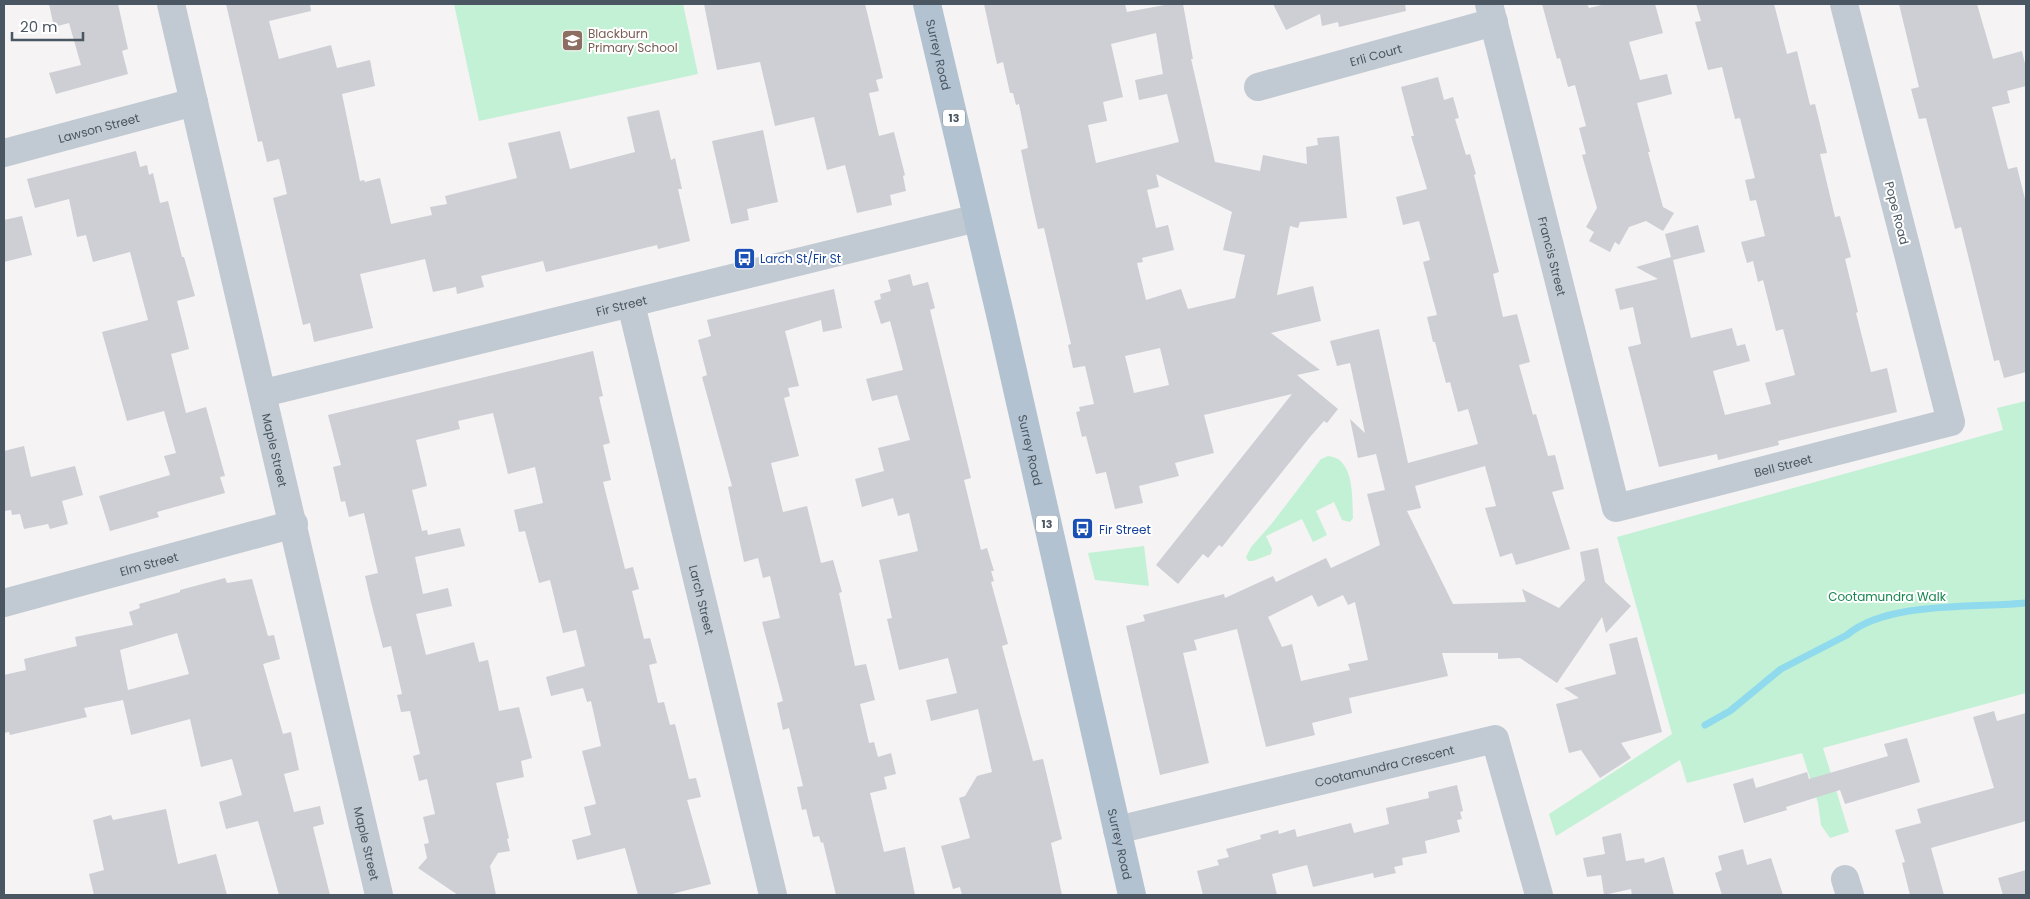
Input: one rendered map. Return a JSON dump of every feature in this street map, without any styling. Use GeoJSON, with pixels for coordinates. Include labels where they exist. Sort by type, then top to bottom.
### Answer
{"type":"FeatureCollection","features":[{"type":"Feature","properties":{"kind":"main road","name":"Surrey Road"},"geometry":{"type":"LineString","coordinates":[[927,4],[1132,895]]}},
{"type":"Feature","properties":{"kind":"street","name":"Maple Street"},"geometry":{"type":"LineString","coordinates":[[171,4],[264,393],[379,895]]}},
{"type":"Feature","properties":{"kind":"street","name":"Pope Road"},"geometry":{"type":"LineString","coordinates":[[1844,4],[1951,422]]}},
{"type":"Feature","properties":{"kind":"street","name":"Erli Court"},"geometry":{"type":"LineString","coordinates":[[1258,87],[1492,13]]}},
{"type":"Feature","properties":{"kind":"street","name":"Francis Street"},"geometry":{"type":"LineString","coordinates":[[1492,13],[1616,508]]}},
{"type":"Feature","properties":{"kind":"street","name":"Lawson Street"},"geometry":{"type":"LineString","coordinates":[[4,153],[194,102]]}},
{"type":"Feature","properties":{"kind":"street","name":"Fir Street"},"geometry":{"type":"LineString","coordinates":[[264,393],[977,218]]}},
{"type":"Feature","properties":{"kind":"street","name":"Larch Street"},"geometry":{"type":"LineString","coordinates":[[631,304],[773,895]]}},
{"type":"Feature","properties":{"kind":"street","name":"Bell Street"},"geometry":{"type":"LineString","coordinates":[[1616,508],[1951,422]]}},
{"type":"Feature","properties":{"kind":"street","name":"Elm Street"},"geometry":{"type":"LineString","coordinates":[[4,603],[294,524]]}},
{"type":"Feature","properties":{"kind":"street","name":"Cootamundra Crescent"},"geometry":{"type":"LineString","coordinates":[[1117,830],[1495,739],[1539,895]]}},
{"type":"Feature","properties":{"kind":"green space","name":"Blackburn Primary School"},"geometry":{"type":"Polygon","coordinates":[[[454,4],[683,4],[698,74],[479,121],[454,4]]]}},
{"type":"Feature","properties":{"kind":"green space","name":"Cootamundra Walk"},"geometry":{"type":"Polygon","coordinates":[[[2026,401],[2026,693],[1823,748],[1849,832],[1830,838],[1821,825],[1818,803],[1802,753],[1687,783],[1680,760],[1556,836],[1549,814],[1672,734],[1617,537],[2003,430],[1997,408],[2026,401]]]}},
{"type":"Feature","properties":{"kind":"green space"},"geometry":{"type":"Polygon","coordinates":[[[1328,456],[1337,458],[1348,471],[1352,491],[1353,518],[1350,522],[1342,520],[1334,502],[1316,511],[1327,535],[1313,542],[1302,519],[1266,536],[1272,549],[1271,554],[1248,561],[1246,557],[1251,547],[1273,522],[1321,459],[1328,456]]]}},
{"type":"Feature","properties":{"kind":"green space"},"geometry":{"type":"Polygon","coordinates":[[[1144,546],[1149,586],[1095,580],[1088,553],[1144,546]]]}},
{"type":"Feature","properties":{"kind":"building"},"geometry":{"type":"Polygon","coordinates":[[[49,4],[118,4],[128,49],[122,51],[128,74],[56,94],[49,73],[81,65],[69,23],[54,27],[49,4]]]}},
{"type":"Feature","properties":{"kind":"building"},"geometry":{"type":"Polygon","coordinates":[[[226,4],[310,4],[311,11],[269,21],[279,59],[331,45],[337,68],[370,60],[375,86],[342,94],[360,181],[364,180],[365,182],[380,178],[391,224],[432,215],[430,207],[447,204],[445,196],[517,178],[508,143],[560,131],[570,169],[635,152],[627,117],[659,110],[671,160],[675,158],[682,189],[678,189],[690,241],[658,249],[657,245],[546,272],[543,261],[481,276],[484,287],[457,294],[456,287],[433,292],[425,259],[360,274],[373,328],[314,342],[310,323],[303,325],[273,198],[287,194],[279,159],[267,162],[262,141],[258,142],[226,4]]]}},
{"type":"Feature","properties":{"kind":"building"},"geometry":{"type":"Polygon","coordinates":[[[704,4],[865,4],[883,78],[876,80],[879,91],[869,93],[879,136],[894,132],[905,175],[903,176],[906,191],[890,195],[892,205],[857,213],[845,165],[827,170],[814,117],[775,126],[760,62],[717,70],[704,4]]]}},
{"type":"Feature","properties":{"kind":"building"},"geometry":{"type":"Polygon","coordinates":[[[984,4],[1125,4],[1127,12],[1170,4],[1183,4],[1193,59],[1191,59],[1215,162],[1260,171],[1263,155],[1307,164],[1306,147],[1318,145],[1317,138],[1339,136],[1347,218],[1300,222],[1298,228],[1290,226],[1277,295],[1313,286],[1321,321],[1271,333],[1320,370],[1297,375],[1338,409],[1327,423],[1324,421],[1310,437],[1222,547],[1219,545],[1208,558],[1203,554],[1178,584],[1156,565],[1292,394],[1204,415],[1214,453],[1175,463],[1179,476],[1139,486],[1143,503],[1115,509],[1106,472],[1096,474],[1086,436],[1082,437],[1076,412],[1080,411],[1079,407],[1094,404],[1085,366],[1073,368],[1068,345],[1071,344],[1044,228],[1038,229],[1021,150],[1028,148],[1019,104],[1016,105],[1013,93],[1010,93],[1003,62],[997,64],[984,4]],[[1156,33],[1111,44],[1123,97],[1103,102],[1107,121],[1088,125],[1096,163],[1179,142],[1167,94],[1139,100],[1135,80],[1163,74],[1156,33]],[[1156,174],[1159,187],[1147,190],[1156,228],[1168,225],[1174,250],[1142,258],[1143,262],[1137,263],[1146,300],[1181,289],[1188,309],[1235,298],[1245,255],[1223,250],[1232,212],[1156,174]],[[1160,348],[1125,356],[1134,393],[1169,385],[1160,348]]]}},
{"type":"Feature","properties":{"kind":"building"},"geometry":{"type":"Polygon","coordinates":[[[1273,4],[1405,4],[1406,11],[1339,27],[1338,22],[1322,26],[1320,14],[1286,30],[1273,4]]]}},
{"type":"Feature","properties":{"kind":"building"},"geometry":{"type":"Polygon","coordinates":[[[1542,4],[1587,4],[1589,8],[1606,4],[1655,4],[1663,33],[1629,42],[1640,80],[1667,74],[1672,94],[1637,103],[1663,207],[1674,213],[1663,231],[1646,221],[1629,227],[1619,245],[1615,242],[1610,252],[1589,241],[1594,232],[1586,227],[1597,208],[1582,155],[1586,154],[1579,128],[1586,126],[1575,85],[1568,87],[1560,58],[1557,59],[1542,4]]]}},
{"type":"Feature","properties":{"kind":"building"},"geometry":{"type":"Polygon","coordinates":[[[1696,4],[1774,4],[1787,54],[1797,51],[1810,105],[1815,104],[1827,153],[1820,154],[1835,217],[1840,216],[1851,257],[1845,259],[1871,372],[1887,368],[1897,412],[1778,441],[1779,445],[1718,460],[1717,454],[1659,467],[1628,347],[1641,344],[1633,307],[1620,310],[1615,289],[1658,279],[1636,267],[1671,257],[1665,234],[1698,225],[1705,252],[1673,260],[1691,338],[1732,328],[1737,346],[1745,344],[1750,361],[1713,371],[1725,415],[1771,404],[1765,383],[1795,375],[1783,329],[1776,331],[1763,280],[1758,282],[1753,261],[1747,263],[1741,242],[1765,236],[1756,200],[1750,201],[1745,180],[1755,178],[1740,118],[1735,119],[1722,67],[1708,70],[1695,22],[1701,21],[1696,4]]]}},
{"type":"Feature","properties":{"kind":"building"},"geometry":{"type":"Polygon","coordinates":[[[1899,4],[1977,4],[1993,59],[2022,51],[2026,68],[2026,86],[2007,91],[2010,103],[1992,107],[2008,169],[2017,167],[2026,203],[2026,372],[2004,378],[1999,360],[1994,361],[1961,227],[1955,229],[1926,118],[1919,119],[1911,89],[1919,87],[1899,4]]]}},
{"type":"Feature","properties":{"kind":"building"},"geometry":{"type":"Polygon","coordinates":[[[1438,77],[1444,100],[1453,97],[1459,118],[1455,119],[1466,155],[1470,154],[1476,174],[1474,175],[1499,272],[1493,274],[1503,317],[1517,314],[1530,362],[1519,365],[1533,415],[1536,414],[1548,456],[1555,455],[1564,489],[1552,492],[1570,549],[1516,565],[1512,553],[1500,557],[1485,508],[1496,506],[1485,466],[1415,486],[1421,508],[1407,511],[1453,604],[1526,602],[1522,589],[1559,608],[1585,580],[1580,552],[1598,548],[1605,582],[1631,606],[1606,633],[1602,617],[1557,683],[1520,658],[1498,659],[1498,653],[1442,653],[1448,676],[1349,698],[1352,713],[1312,723],[1315,735],[1266,747],[1237,629],[1194,640],[1197,650],[1183,653],[1209,763],[1160,775],[1126,626],[1145,621],[1143,615],[1224,594],[1225,598],[1273,576],[1276,582],[1326,558],[1331,568],[1380,545],[1367,494],[1385,490],[1376,454],[1358,458],[1350,419],[1365,433],[1350,363],[1337,366],[1330,341],[1379,329],[1408,463],[1478,444],[1468,409],[1458,412],[1450,382],[1446,383],[1435,342],[1433,342],[1427,317],[1437,315],[1423,262],[1430,260],[1419,221],[1403,225],[1396,197],[1427,189],[1411,136],[1414,136],[1401,87],[1438,77]],[[1312,595],[1268,617],[1282,647],[1292,644],[1301,681],[1350,670],[1348,664],[1368,660],[1355,602],[1348,605],[1343,595],[1318,607],[1312,595]]]}},
{"type":"Feature","properties":{"kind":"building"},"geometry":{"type":"Polygon","coordinates":[[[763,130],[778,202],[747,209],[749,220],[731,224],[712,141],[763,130]]]}},
{"type":"Feature","properties":{"kind":"building"},"geometry":{"type":"Polygon","coordinates":[[[136,151],[140,167],[147,165],[149,175],[153,173],[160,203],[168,201],[182,257],[184,257],[195,296],[177,301],[189,349],[171,354],[186,413],[206,407],[225,476],[220,477],[225,493],[157,512],[159,517],[110,531],[99,496],[170,475],[164,456],[176,453],[164,411],[127,421],[102,332],[148,320],[130,252],[93,262],[86,235],[77,237],[69,199],[35,208],[27,179],[136,151]]]}},
{"type":"Feature","properties":{"kind":"building"},"geometry":{"type":"Polygon","coordinates":[[[22,216],[32,255],[4,262],[4,220],[22,216]]]}},
{"type":"Feature","properties":{"kind":"building"},"geometry":{"type":"Polygon","coordinates":[[[910,274],[913,286],[928,282],[935,308],[930,310],[971,478],[964,480],[981,550],[987,548],[994,571],[991,571],[994,581],[991,582],[1008,644],[1002,646],[1033,761],[1043,759],[1062,839],[1051,843],[1062,895],[962,895],[960,887],[953,889],[941,846],[970,838],[959,798],[965,796],[977,776],[992,772],[978,709],[931,721],[926,700],[957,693],[948,658],[899,670],[887,619],[892,618],[879,560],[918,551],[909,513],[898,516],[893,498],[862,507],[855,479],[884,471],[878,448],[910,440],[897,395],[872,401],[866,379],[903,370],[890,321],[881,324],[874,301],[881,299],[880,294],[891,291],[888,280],[910,274]]]}},
{"type":"Feature","properties":{"kind":"building"},"geometry":{"type":"Polygon","coordinates":[[[834,289],[842,328],[823,332],[821,320],[785,331],[799,386],[788,388],[790,396],[784,398],[799,456],[771,463],[783,512],[807,506],[821,563],[833,560],[842,592],[839,593],[855,666],[866,664],[875,700],[860,704],[869,743],[874,742],[878,757],[891,753],[896,774],[884,777],[887,789],[870,793],[884,852],[905,847],[915,895],[836,895],[823,842],[821,843],[819,836],[813,837],[806,809],[802,810],[797,787],[803,786],[789,728],[783,730],[777,703],[783,701],[762,622],[780,618],[770,576],[763,578],[758,558],[744,562],[728,487],[732,486],[702,377],[707,375],[698,340],[711,336],[707,320],[834,289]]]}},
{"type":"Feature","properties":{"kind":"building"},"geometry":{"type":"Polygon","coordinates":[[[593,351],[603,396],[599,397],[610,443],[603,445],[611,480],[603,482],[625,569],[633,567],[639,589],[632,591],[644,639],[650,638],[657,663],[649,665],[658,703],[664,702],[670,725],[675,724],[689,779],[696,778],[701,797],[687,800],[711,884],[668,895],[638,895],[625,848],[577,860],[572,840],[591,835],[584,807],[596,804],[582,751],[601,746],[591,701],[587,702],[583,688],[551,696],[546,677],[585,666],[576,630],[563,633],[550,580],[539,583],[525,531],[519,532],[514,510],[543,503],[535,467],[508,474],[493,413],[458,421],[460,429],[416,440],[427,486],[412,490],[422,531],[427,530],[428,535],[460,528],[465,546],[415,557],[423,594],[448,588],[452,606],[416,614],[426,655],[474,642],[479,662],[488,660],[499,711],[519,707],[532,758],[521,761],[524,777],[496,783],[509,838],[507,839],[510,851],[498,853],[490,866],[496,895],[458,895],[418,868],[427,858],[424,844],[429,843],[423,817],[435,814],[427,779],[419,781],[413,756],[420,754],[410,711],[401,712],[397,695],[402,694],[391,646],[383,648],[371,602],[365,576],[378,573],[364,513],[349,517],[345,501],[341,502],[333,467],[341,465],[328,415],[593,351]]]}},
{"type":"Feature","properties":{"kind":"building"},"geometry":{"type":"Polygon","coordinates":[[[24,446],[31,477],[75,466],[83,495],[62,501],[68,524],[50,529],[48,524],[24,529],[20,514],[12,515],[11,510],[4,511],[4,451],[24,446]]]}},
{"type":"Feature","properties":{"kind":"building"},"geometry":{"type":"Polygon","coordinates":[[[225,578],[227,583],[252,579],[268,636],[274,635],[280,659],[263,664],[283,734],[291,732],[299,770],[284,774],[294,812],[320,806],[324,824],[313,827],[330,895],[279,895],[258,821],[226,829],[219,802],[242,795],[232,759],[201,767],[190,719],[131,735],[123,700],[84,708],[87,717],[10,735],[9,732],[4,733],[4,675],[26,670],[24,659],[77,646],[75,637],[133,625],[129,612],[140,608],[139,604],[180,592],[180,590],[225,578]],[[177,633],[120,650],[128,690],[189,674],[177,633]]]}},
{"type":"Feature","properties":{"kind":"building"},"geometry":{"type":"Polygon","coordinates":[[[1637,637],[1662,732],[1621,743],[1631,758],[1600,778],[1581,750],[1569,753],[1556,704],[1579,698],[1564,688],[1616,674],[1609,644],[1637,637]]]}},
{"type":"Feature","properties":{"kind":"building"},"geometry":{"type":"Polygon","coordinates":[[[1994,711],[1997,721],[2026,713],[2026,821],[1931,848],[1944,895],[1910,895],[1902,863],[1905,862],[1895,830],[1921,823],[1917,809],[1994,788],[1973,717],[1994,711]]]}},
{"type":"Feature","properties":{"kind":"building"},"geometry":{"type":"Polygon","coordinates":[[[1907,738],[1920,782],[1845,804],[1840,790],[1786,807],[1787,810],[1744,823],[1733,784],[1753,778],[1756,788],[1807,772],[1809,779],[1888,756],[1884,744],[1907,738]]]}},
{"type":"Feature","properties":{"kind":"building"},"geometry":{"type":"Polygon","coordinates":[[[1457,785],[1463,811],[1460,812],[1462,819],[1457,820],[1460,832],[1425,841],[1427,853],[1402,858],[1403,865],[1394,867],[1396,873],[1374,878],[1373,873],[1313,887],[1307,865],[1272,874],[1277,895],[1203,895],[1197,871],[1219,865],[1217,860],[1229,857],[1226,849],[1261,839],[1260,835],[1278,830],[1279,834],[1295,829],[1297,837],[1351,823],[1354,833],[1389,824],[1386,808],[1429,798],[1428,792],[1457,785]]]}},
{"type":"Feature","properties":{"kind":"building"},"geometry":{"type":"Polygon","coordinates":[[[166,809],[178,864],[216,854],[227,895],[94,895],[89,874],[104,870],[93,820],[111,815],[113,820],[166,809]]]}},
{"type":"Feature","properties":{"kind":"building"},"geometry":{"type":"Polygon","coordinates":[[[1621,833],[1626,861],[1644,858],[1645,863],[1664,857],[1674,895],[1632,895],[1631,889],[1604,895],[1601,875],[1587,877],[1583,858],[1605,854],[1602,837],[1621,833]]]}},
{"type":"Feature","properties":{"kind":"building"},"geometry":{"type":"Polygon","coordinates":[[[1743,849],[1747,865],[1771,858],[1783,895],[1722,895],[1715,873],[1722,870],[1718,856],[1743,849]]]}},
{"type":"Feature","properties":{"kind":"building"},"geometry":{"type":"Polygon","coordinates":[[[2026,870],[2026,895],[2003,895],[1998,878],[2026,870]]]}},
{"type":"Feature","properties":{"kind":"waterway"},"geometry":{"type":"LineString","coordinates":[[1705,725],[1730,711],[1781,669],[1847,635],[1864,624],[1885,616],[1932,608],[2026,603]]}},
{"type":"Feature","properties":{"kind":"place","name":"Blackburn Primary School"},"geometry":{"type":"Point","coordinates":[572,40]}},
{"type":"Feature","properties":{"kind":"place","name":"Larch St/Fir St"},"geometry":{"type":"Point","coordinates":[744,258]}},
{"type":"Feature","properties":{"kind":"place","name":"Fir Street"},"geometry":{"type":"Point","coordinates":[1083,529]}}]}
